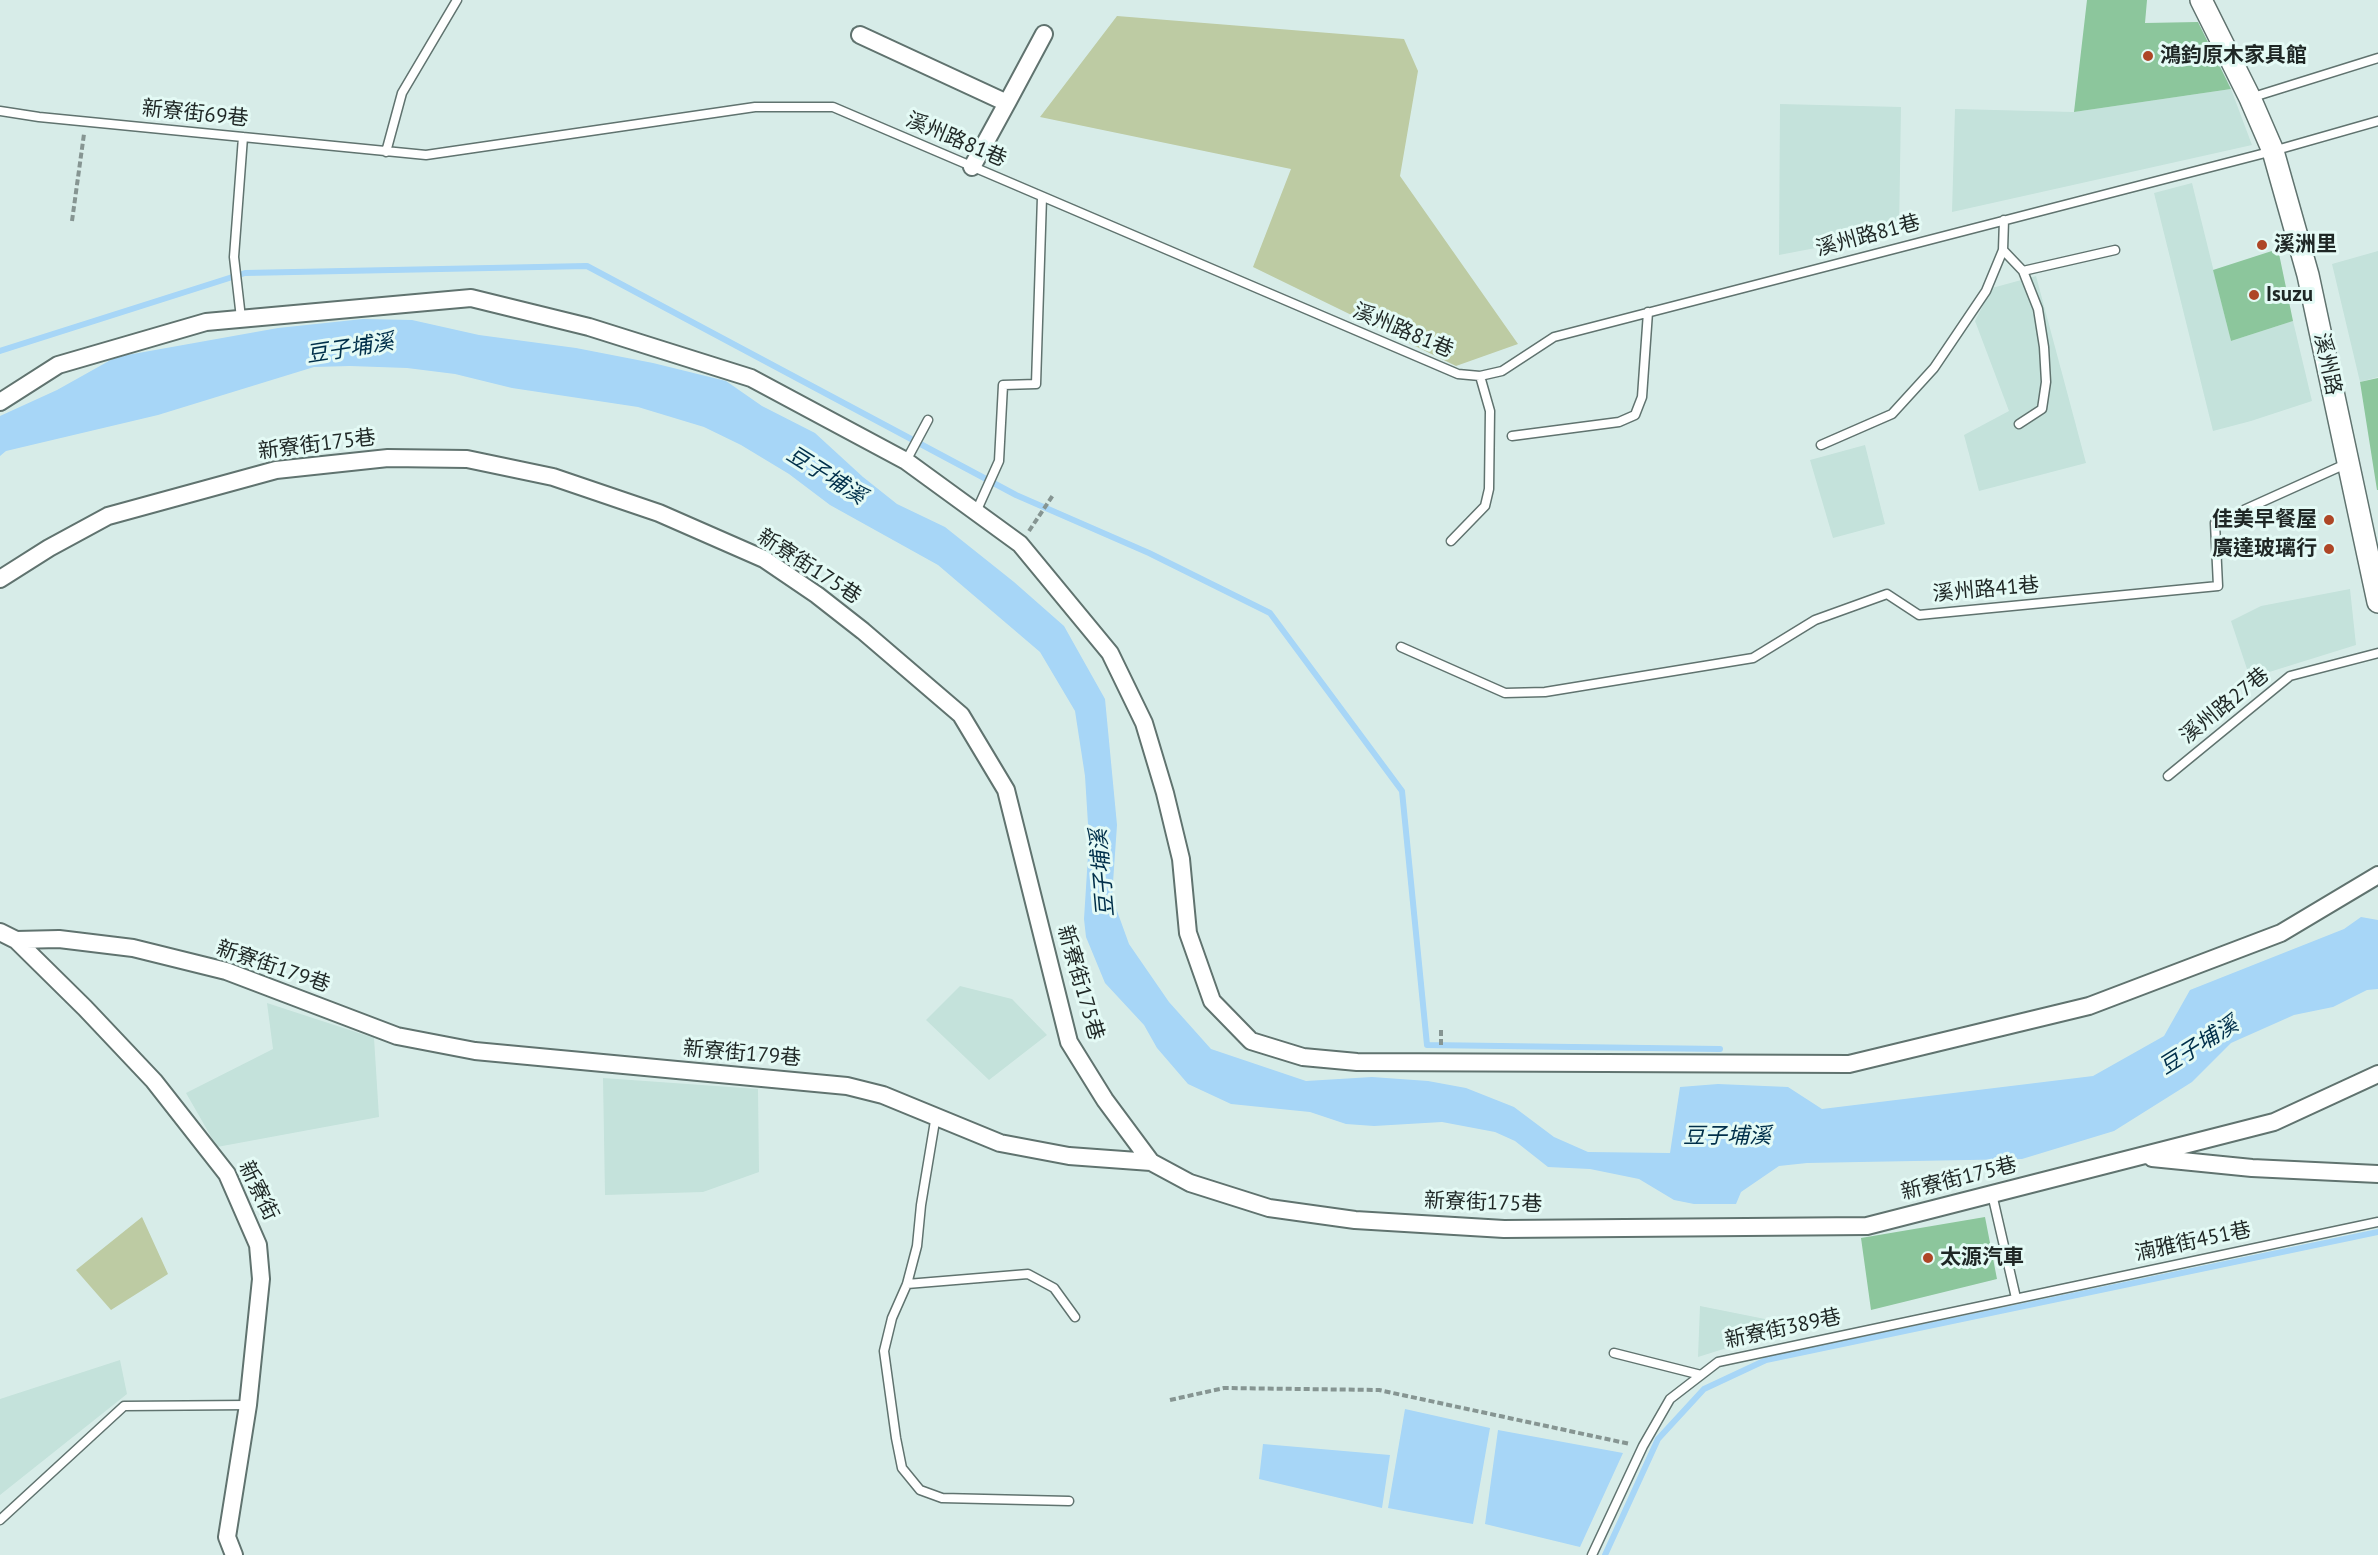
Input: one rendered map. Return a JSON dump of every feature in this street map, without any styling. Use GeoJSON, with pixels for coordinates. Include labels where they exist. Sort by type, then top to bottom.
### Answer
{"type":"FeatureCollection","features":[{"type":"Feature","properties":{"kind":"street","name":"溪州路"},"geometry":{"type":"LineString","coordinates":[[2202,0],[2273,151],[2308,275],[2378,602]]}},
{"type":"Feature","properties":{"kind":"street"},"geometry":{"type":"LineString","coordinates":[[972,167],[1044,34]]}},
{"type":"Feature","properties":{"kind":"street"},"geometry":{"type":"LineString","coordinates":[[860,35],[1007,103]]}},
{"type":"Feature","properties":{"kind":"street"},"geometry":{"type":"LineString","coordinates":[[0,402],[58,365],[206,322],[471,298],[589,327],[751,378],[909,455],[976,512],[1020,544],[1110,653],[1139,713],[1166,793],[1181,860],[1188,933],[1212,1001],[1251,1041],[1303,1058],[1357,1062],[1849,1064],[2089,1006],[2281,933],[2378,875]]}},
{"type":"Feature","properties":{"kind":"street","name":"新寮街175巷"},"geometry":{"type":"LineString","coordinates":[[0,579],[49,548],[108,516],[276,470],[388,458],[467,459],[553,477],[659,513],[764,559],[818,595],[961,715],[1006,790],[1069,1042],[1105,1100],[1151,1162],[1190,1183],[1269,1208],[1355,1220],[1504,1229],[1867,1226],[2274,1122],[2378,1074]]}},
{"type":"Feature","properties":{"kind":"street","name":"新寮街"},"geometry":{"type":"LineString","coordinates":[[0,932],[16,940],[86,1008],[154,1081],[228,1174],[258,1245],[261,1279],[248,1405],[227,1537],[234,1555]]}},
{"type":"Feature","properties":{"kind":"street","name":"新寮街179巷"},"geometry":{"type":"LineString","coordinates":[[16,940],[59,939],[133,948],[225,971],[397,1036],[475,1052],[847,1086],[883,1095],[1000,1143],[1069,1156],[1151,1162]]}},
{"type":"Feature","properties":{"kind":"street"},"geometry":{"type":"LineString","coordinates":[[2139,1157],[2252,1168],[2378,1174]]}},
{"type":"Feature","properties":{"kind":"lane"},"geometry":{"type":"LineString","coordinates":[[386,152],[402,93],[457,0]]}},
{"type":"Feature","properties":{"kind":"lane"},"geometry":{"type":"LineString","coordinates":[[2250,98],[2378,58]]}},
{"type":"Feature","properties":{"kind":"lane","name":"溪州路81巷"},"geometry":{"type":"LineString","coordinates":[[386,152],[426,155],[755,107],[833,107],[1458,374],[1480,376],[1502,371],[1554,337],[2273,151],[2378,121]]}},
{"type":"Feature","properties":{"kind":"lane","name":"新寮街69巷"},"geometry":{"type":"LineString","coordinates":[[0,111],[85,122],[386,152]]}},
{"type":"Feature","properties":{"kind":"lane"},"geometry":{"type":"LineString","coordinates":[[241,318],[234,256],[243,137]]}},
{"type":"Feature","properties":{"kind":"lane"},"geometry":{"type":"LineString","coordinates":[[976,512],[999,461],[1003,385],[1036,384],[1042,197]]}},
{"type":"Feature","properties":{"kind":"lane"},"geometry":{"type":"LineString","coordinates":[[1821,445],[1892,414],[1934,368],[1986,291],[2003,250],[2004,220]]}},
{"type":"Feature","properties":{"kind":"lane"},"geometry":{"type":"LineString","coordinates":[[2003,250],[2023,271],[2038,309],[2044,347],[2046,382],[2042,409],[2019,424]]}},
{"type":"Feature","properties":{"kind":"lane"},"geometry":{"type":"LineString","coordinates":[[2023,271],[2115,250]]}},
{"type":"Feature","properties":{"kind":"lane"},"geometry":{"type":"LineString","coordinates":[[1512,436],[1619,422],[1635,415],[1642,397],[1648,312]]}},
{"type":"Feature","properties":{"kind":"lane"},"geometry":{"type":"LineString","coordinates":[[1451,541],[1485,506],[1489,489],[1490,411],[1480,376]]}},
{"type":"Feature","properties":{"kind":"lane"},"geometry":{"type":"LineString","coordinates":[[909,455],[928,420]]}},
{"type":"Feature","properties":{"kind":"lane","name":"溪州路41巷"},"geometry":{"type":"LineString","coordinates":[[1401,647],[1505,693],[1545,692],[1753,658],[1815,620],[1887,594],[1919,615],[2218,586],[2215,523],[2349,463]]}},
{"type":"Feature","properties":{"kind":"lane","name":"溪州路27巷"},"geometry":{"type":"LineString","coordinates":[[2168,776],[2290,676],[2378,653]]}},
{"type":"Feature","properties":{"kind":"lane"},"geometry":{"type":"LineString","coordinates":[[936,1115],[916,1246],[907,1284],[892,1318],[884,1351],[902,1468],[920,1490],[942,1498],[1070,1501]]}},
{"type":"Feature","properties":{"kind":"lane"},"geometry":{"type":"LineString","coordinates":[[1992,1194],[2016,1298]]}},
{"type":"Feature","properties":{"kind":"lane","name":"湳雅街451巷"},"geometry":{"type":"LineString","coordinates":[[2016,1298],[2378,1222]]}},
{"type":"Feature","properties":{"kind":"lane"},"geometry":{"type":"LineString","coordinates":[[907,1284],[1028,1274],[1054,1288],[1075,1317]]}},
{"type":"Feature","properties":{"kind":"lane","name":"新寮街389巷"},"geometry":{"type":"LineString","coordinates":[[1592,1555],[1643,1446],[1670,1399],[1718,1362],[2016,1298]]}},
{"type":"Feature","properties":{"kind":"lane"},"geometry":{"type":"LineString","coordinates":[[1614,1353],[1701,1375]]}},
{"type":"Feature","properties":{"kind":"lane"},"geometry":{"type":"LineString","coordinates":[[0,1520],[124,1406],[248,1405]]}},
{"type":"Feature","properties":{"kind":"path"},"geometry":{"type":"LineString","coordinates":[[72,220],[85,122]]}},
{"type":"Feature","properties":{"kind":"path"},"geometry":{"type":"LineString","coordinates":[[1040,514],[1053,495]]}},
{"type":"Feature","properties":{"kind":"path"},"geometry":{"type":"LineString","coordinates":[[1170,1400],[1224,1388],[1378,1390],[1643,1446]]}},
{"type":"Feature","properties":{"kind":"shaded area"},"geometry":{"type":"Polygon","coordinates":[[[2231,89],[2252,145],[1952,212],[1955,109],[2074,112],[2231,89]]]}},
{"type":"Feature","properties":{"kind":"shaded area"},"geometry":{"type":"Polygon","coordinates":[[[1780,104],[1901,107],[1899,232],[1779,255],[1780,104]]]}},
{"type":"Feature","properties":{"kind":"shaded area"},"geometry":{"type":"Polygon","coordinates":[[[2192,183],[2231,341],[2293,321],[2312,401],[2213,431],[2154,193],[2192,183]]]}},
{"type":"Feature","properties":{"kind":"shaded area"},"geometry":{"type":"Polygon","coordinates":[[[2378,251],[2378,377],[2360,382],[2332,264],[2378,251]]]}},
{"type":"Feature","properties":{"kind":"shaded area"},"geometry":{"type":"Polygon","coordinates":[[[2036,276],[2086,463],[1979,491],[1964,435],[2009,411],[1975,321],[1992,288],[2036,276]]]}},
{"type":"Feature","properties":{"kind":"shaded area"},"geometry":{"type":"Polygon","coordinates":[[[1865,445],[1885,524],[1833,538],[1810,460],[1865,445]]]}},
{"type":"Feature","properties":{"kind":"shaded area"},"geometry":{"type":"Polygon","coordinates":[[[2350,589],[2356,645],[2250,678],[2231,621],[2261,606],[2350,589]]]}},
{"type":"Feature","properties":{"kind":"shaded area"},"geometry":{"type":"Polygon","coordinates":[[[960,986],[1012,999],[1047,1035],[989,1080],[926,1020],[960,986]]]}},
{"type":"Feature","properties":{"kind":"shaded area"},"geometry":{"type":"Polygon","coordinates":[[[267,1003],[374,1038],[379,1117],[217,1147],[186,1093],[273,1049],[267,1003]]]}},
{"type":"Feature","properties":{"kind":"shaded area"},"geometry":{"type":"Polygon","coordinates":[[[603,1078],[758,1089],[759,1172],[703,1192],[605,1195],[603,1078]]]}},
{"type":"Feature","properties":{"kind":"shaded area"},"geometry":{"type":"Polygon","coordinates":[[[1700,1306],[1765,1319],[1768,1335],[1698,1357],[1700,1306]]]}},
{"type":"Feature","properties":{"kind":"shaded area"},"geometry":{"type":"Polygon","coordinates":[[[120,1360],[127,1394],[0,1495],[0,1399],[120,1360]]]}},
{"type":"Feature","properties":{"kind":"green space"},"geometry":{"type":"Polygon","coordinates":[[[1117,16],[1404,39],[1418,71],[1400,176],[1518,344],[1456,366],[1253,267],[1291,169],[1040,117],[1117,16]]]}},
{"type":"Feature","properties":{"kind":"green space"},"geometry":{"type":"Polygon","coordinates":[[[142,1217],[168,1274],[111,1310],[76,1270],[142,1217]]]}},
{"type":"Feature","properties":{"kind":"water","name":"豆子埔溪"},"geometry":{"type":"Polygon","coordinates":[[[363,319],[412,320],[479,335],[576,348],[653,363],[726,381],[762,406],[815,433],[863,477],[897,504],[945,527],[1014,582],[1064,626],[1105,699],[1117,825],[1112,897],[1129,944],[1169,1002],[1211,1049],[1306,1081],[1372,1077],[1428,1081],[1466,1088],[1514,1107],[1554,1137],[1588,1152],[1670,1153],[1680,1087],[1718,1084],[1788,1087],[1822,1109],[2093,1076],[2164,1036],[2190,990],[2344,929],[2361,917],[2378,920],[2378,989],[2367,990],[2333,1007],[2294,1015],[2231,1043],[2192,1082],[2114,1131],[2022,1159],[1807,1163],[1779,1166],[1741,1192],[1736,1204],[1694,1204],[1674,1200],[1639,1179],[1590,1169],[1548,1167],[1515,1141],[1495,1132],[1442,1122],[1374,1126],[1346,1124],[1310,1112],[1231,1104],[1188,1084],[1157,1048],[1144,1025],[1105,983],[1086,937],[1084,919],[1089,840],[1085,776],[1075,711],[1040,652],[938,565],[830,505],[789,474],[741,445],[704,427],[638,407],[512,388],[455,374],[407,368],[350,366],[314,367],[158,415],[6,451],[0,456],[0,416],[57,390],[116,357],[278,328],[363,319]]]}},
{"type":"Feature","properties":{"kind":"water"},"geometry":{"type":"Polygon","coordinates":[[[1405,1409],[1490,1428],[1473,1524],[1388,1508],[1405,1409]]]}},
{"type":"Feature","properties":{"kind":"water"},"geometry":{"type":"Polygon","coordinates":[[[1498,1430],[1623,1453],[1580,1547],[1485,1524],[1498,1430]]]}},
{"type":"Feature","properties":{"kind":"water"},"geometry":{"type":"Polygon","coordinates":[[[1263,1444],[1390,1455],[1382,1508],[1259,1479],[1263,1444]]]}},
{"type":"Feature","properties":{"kind":"building","name":"鴻鈞原木家具館"},"geometry":{"type":"Polygon","coordinates":[[[2087,0],[2147,0],[2145,23],[2198,22],[2231,89],[2074,112],[2087,0]]]}},
{"type":"Feature","properties":{"kind":"building","name":"Isuzu"},"geometry":{"type":"Polygon","coordinates":[[[2278,249],[2293,321],[2231,341],[2213,270],[2278,249]]]}},
{"type":"Feature","properties":{"kind":"building"},"geometry":{"type":"Polygon","coordinates":[[[2378,378],[2378,490],[2377,490],[2360,382],[2378,378]]]}},
{"type":"Feature","properties":{"kind":"building","name":"太源汽車"},"geometry":{"type":"Polygon","coordinates":[[[1985,1217],[1997,1279],[1871,1310],[1861,1238],[1985,1217]]]}},
{"type":"Feature","properties":{"kind":"waterway"},"geometry":{"type":"LineString","coordinates":[[0,351],[245,273],[587,266],[1016,495],[1149,553],[1270,613],[1402,791],[1427,1045],[1720,1049]]}},
{"type":"Feature","properties":{"kind":"waterway"},"geometry":{"type":"LineString","coordinates":[[1605,1555],[1658,1439],[1704,1389],[1766,1360],[2378,1232]]}},
{"type":"Feature","properties":{"kind":"place","name":"鴻鈞原木家具館"},"geometry":{"type":"Point","coordinates":[2148,56]}},
{"type":"Feature","properties":{"kind":"place","name":"溪洲里"},"geometry":{"type":"Point","coordinates":[2262,245]}},
{"type":"Feature","properties":{"kind":"place","name":"Isuzu"},"geometry":{"type":"Point","coordinates":[2254,295]}},
{"type":"Feature","properties":{"kind":"place","name":"佳美早餐屋"},"geometry":{"type":"Point","coordinates":[2329,520]}},
{"type":"Feature","properties":{"kind":"place","name":"廣達玻璃行"},"geometry":{"type":"Point","coordinates":[2329,549]}},
{"type":"Feature","properties":{"kind":"place","name":"太源汽車"},"geometry":{"type":"Point","coordinates":[1928,1258]}}]}
